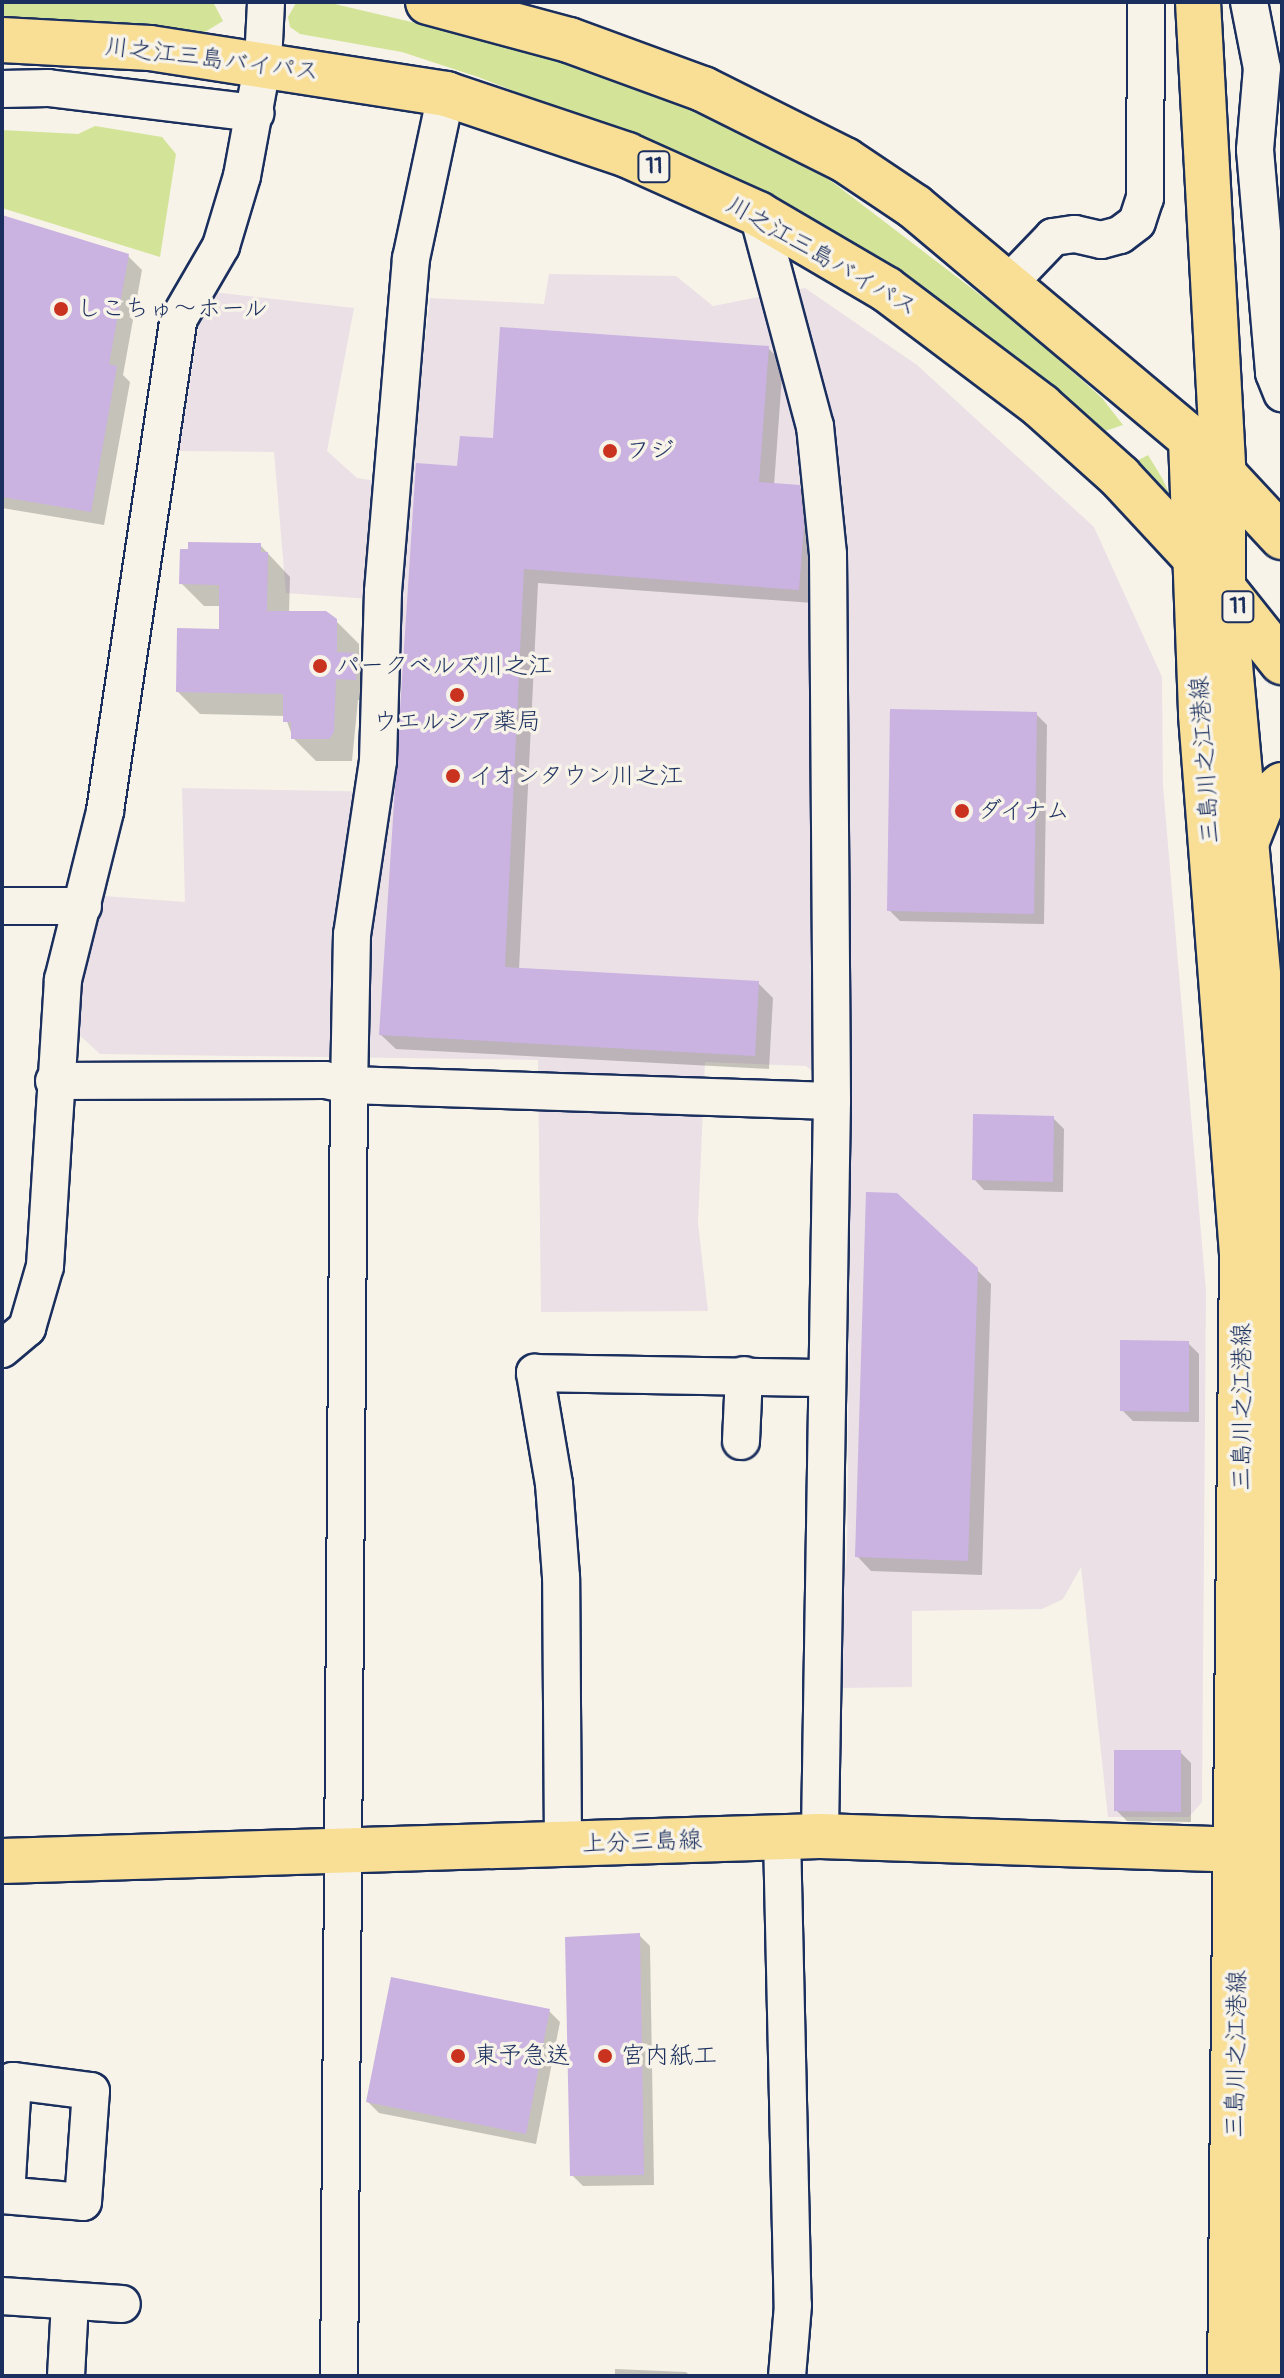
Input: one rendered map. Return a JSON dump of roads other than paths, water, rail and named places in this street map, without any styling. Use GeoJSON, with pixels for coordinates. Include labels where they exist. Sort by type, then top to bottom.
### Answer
{"type":"FeatureCollection","features":[{"type":"Feature","properties":{"kind":"main road"},"geometry":{"type":"LineString","coordinates":[[428,2],[569,40],[703,89],[845,160],[915,207],[1191,439],[1223,468],[1282,537]]}},
{"type":"Feature","properties":{"kind":"main road","name":"三島川之江港線"},"geometry":{"type":"LineString","coordinates":[[1188,2],[1186,280],[1192,553],[1242,1254],[1265,1851],[1230,2376]]}},
{"type":"Feature","properties":{"kind":"main road","name":"三島川之江港線"},"geometry":{"type":"LineString","coordinates":[[1198,2],[1223,468],[1223,588],[1267,1069],[1275,1317],[1265,1851],[1266,2376]]}},
{"type":"Feature","properties":{"kind":"main road","name":"川之江三島バイパス"},"geometry":{"type":"LineString","coordinates":[[2,40],[150,48],[263,62],[446,94],[627,155],[758,214],[886,289],[971,350],[1120,477],[1223,588],[1282,662]]}},
{"type":"Feature","properties":{"kind":"main road"},"geometry":{"type":"LineString","coordinates":[[1245,846],[1262,803],[1282,785]]}},
{"type":"Feature","properties":{"kind":"main road","name":"上分三島線"},"geometry":{"type":"LineString","coordinates":[[2,1861],[345,1854],[801,1836],[1265,1851]]}},
{"type":"Feature","properties":{"kind":"street"},"geometry":{"type":"LineString","coordinates":[[2,1349],[27,1328],[45,1266],[54,1081],[63,980],[105,811],[178,320],[221,246],[255,113],[263,62],[266,2]]}},
{"type":"Feature","properties":{"kind":"street"},"geometry":{"type":"LineString","coordinates":[[1008,284],[1053,237],[1075,234],[1101,240],[1120,235],[1137,222],[1145,198],[1146,2]]}},
{"type":"Feature","properties":{"kind":"street"},"geometry":{"type":"LineString","coordinates":[[1249,2],[1262,68],[1255,150],[1274,373],[1282,393]]}},
{"type":"Feature","properties":{"kind":"street"},"geometry":{"type":"LineString","coordinates":[[2,89],[48,88],[255,113]]}},
{"type":"Feature","properties":{"kind":"street"},"geometry":{"type":"LineString","coordinates":[[339,2376],[352,934],[378,761],[383,592],[411,258],[446,94]]}},
{"type":"Feature","properties":{"kind":"street"},"geometry":{"type":"LineString","coordinates":[[758,214],[815,426],[828,554],[832,1101],[827,1378],[801,1836],[793,2305],[787,2376]]}},
{"type":"Feature","properties":{"kind":"street"},"geometry":{"type":"LineString","coordinates":[[2,906],[83,906]]}},
{"type":"Feature","properties":{"kind":"street"},"geometry":{"type":"LineString","coordinates":[[54,1081],[325,1080],[349,1085],[832,1101]]}},
{"type":"Feature","properties":{"kind":"street"},"geometry":{"type":"LineString","coordinates":[[563,1846],[561,1577],[554,1484],[535,1373],[827,1378]]}},
{"type":"Feature","properties":{"kind":"street"},"geometry":{"type":"LineString","coordinates":[[741,1441],[744,1375]]}},
{"type":"Feature","properties":{"kind":"street"},"geometry":{"type":"LineString","coordinates":[[2,2296],[122,2304]]}},
{"type":"Feature","properties":{"kind":"street"},"geometry":{"type":"LineString","coordinates":[[66,2376],[70,2302]]}},
{"type":"Feature","properties":{"kind":"place","name":"しこちゅ～ホール"},"geometry":{"type":"Point","coordinates":[61,309]}},
{"type":"Feature","properties":{"kind":"place","name":"フジ"},"geometry":{"type":"Point","coordinates":[610,451]}},
{"type":"Feature","properties":{"kind":"place","name":"パークベルズ川之江"},"geometry":{"type":"Point","coordinates":[320,666]}},
{"type":"Feature","properties":{"kind":"place","name":"ウエルシア薬局"},"geometry":{"type":"Point","coordinates":[457,695]}},
{"type":"Feature","properties":{"kind":"place","name":"イオンタウン川之江"},"geometry":{"type":"Point","coordinates":[453,776]}},
{"type":"Feature","properties":{"kind":"place","name":"ダイナム"},"geometry":{"type":"Point","coordinates":[962,811]}},
{"type":"Feature","properties":{"kind":"place","name":"東予急送"},"geometry":{"type":"Point","coordinates":[458,2056]}},
{"type":"Feature","properties":{"kind":"place","name":"宮内紙工"},"geometry":{"type":"Point","coordinates":[605,2056]}}]}
